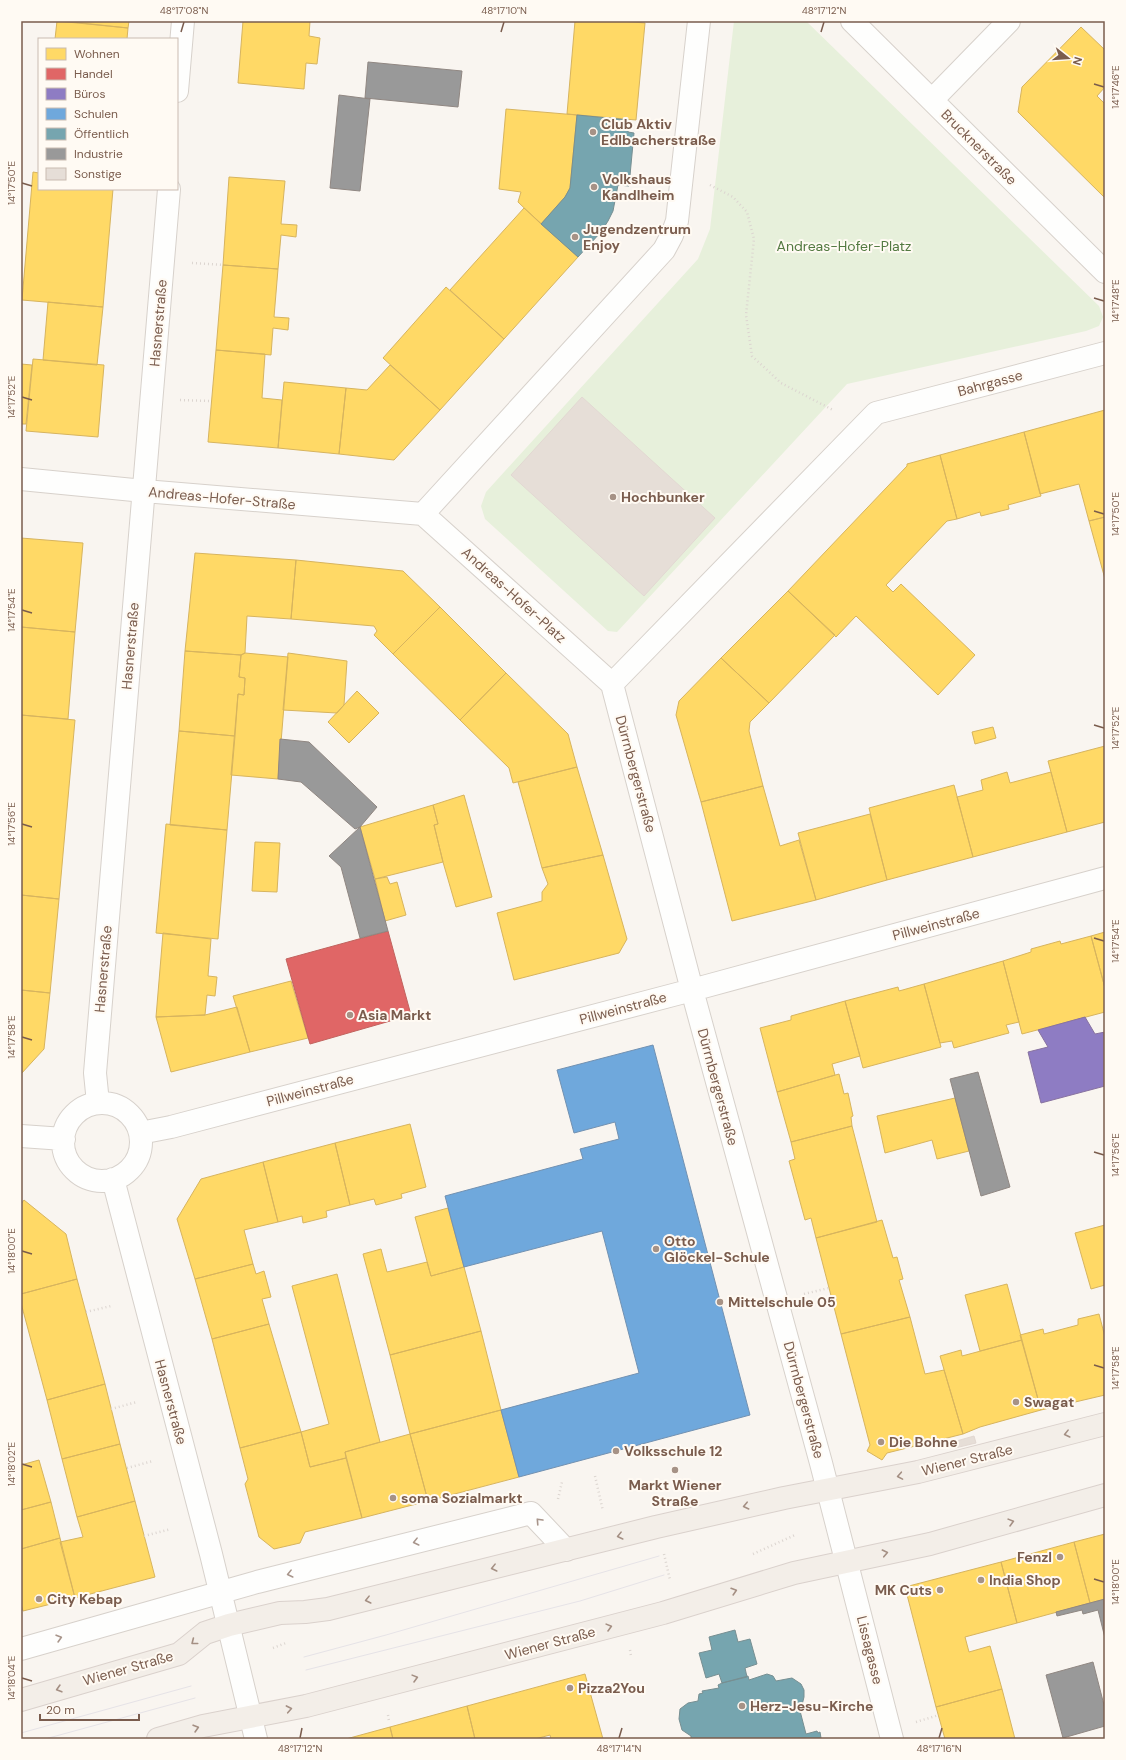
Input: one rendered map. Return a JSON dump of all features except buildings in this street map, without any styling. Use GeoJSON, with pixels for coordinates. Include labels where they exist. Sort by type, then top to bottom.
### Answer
{"type":"FeatureCollection","features":[{"type":"Feature","properties":{"kind":"main road","name":"Wiener Straße"},"geometry":{"type":"LineString","coordinates":[[21,1700],[179,1654],[204,1633],[229,1625],[280,1613],[328,1609],[656,1527],[784,1498],[918,1472],[1105,1424]]}},
{"type":"Feature","properties":{"kind":"main road","name":"Wiener Straße"},"geometry":{"type":"LineString","coordinates":[[158,1739],[203,1726],[336,1698],[663,1613],[794,1573],[930,1544],[1105,1496]]}},
{"type":"Feature","properties":{"kind":"street"},"geometry":{"type":"LineString","coordinates":[[178,79],[183,21]]}},
{"type":"Feature","properties":{"kind":"street"},"geometry":{"type":"LineString","coordinates":[[424,514],[664,250],[677,221],[699,21]]}},
{"type":"Feature","properties":{"kind":"street","name":"Brucknerstraße"},"geometry":{"type":"LineString","coordinates":[[852,21],[1105,272]]}},
{"type":"Feature","properties":{"kind":"street"},"geometry":{"type":"LineString","coordinates":[[932,100],[1009,21]]}},
{"type":"Feature","properties":{"kind":"street","name":"Hasnerstraße"},"geometry":{"type":"LineString","coordinates":[[98,1103],[95,1073],[169,190]]}},
{"type":"Feature","properties":{"kind":"street","name":"Bahrgasse"},"geometry":{"type":"LineString","coordinates":[[612,684],[876,413],[1105,353]]}},
{"type":"Feature","properties":{"kind":"street","name":"Andreas-Hofer-Straße"},"geometry":{"type":"LineString","coordinates":[[21,479],[144,491],[424,514]]}},
{"type":"Feature","properties":{"kind":"street","name":"Andreas-Hofer-Platz"},"geometry":{"type":"LineString","coordinates":[[424,514],[612,684]]}},
{"type":"Feature","properties":{"kind":"street","name":"Dürrnbergerstraße"},"geometry":{"type":"LineString","coordinates":[[612,684],[692,990],[828,1489]]}},
{"type":"Feature","properties":{"kind":"street","name":"Pillweinstraße"},"geometry":{"type":"LineString","coordinates":[[140,1133],[170,1127],[692,990],[1105,878]]}},
{"type":"Feature","properties":{"kind":"street"},"geometry":{"type":"LineString","coordinates":[[98,1103],[112,1104],[125,1110],[134,1120],[140,1133],[141,1148],[136,1162],[126,1173],[113,1179],[98,1181],[84,1177],[72,1167],[65,1154],[64,1139],[67,1126],[74,1115],[86,1107],[98,1103]]}},
{"type":"Feature","properties":{"kind":"street"},"geometry":{"type":"LineString","coordinates":[[21,1136],[64,1139]]}},
{"type":"Feature","properties":{"kind":"street","name":"Hasnerstraße"},"geometry":{"type":"LineString","coordinates":[[113,1179],[229,1625]]}},
{"type":"Feature","properties":{"kind":"street"},"geometry":{"type":"LineString","coordinates":[[828,1489],[846,1562]]}},
{"type":"Feature","properties":{"kind":"street"},"geometry":{"type":"LineString","coordinates":[[21,1649],[221,1592],[531,1513],[566,1550]]}},
{"type":"Feature","properties":{"kind":"street","name":"Lissagasse"},"geometry":{"type":"LineString","coordinates":[[846,1562],[892,1739]]}},
{"type":"Feature","properties":{"kind":"street"},"geometry":{"type":"LineString","coordinates":[[229,1625],[256,1739]]}},
{"type":"Feature","properties":{"kind":"path"},"geometry":{"type":"LineString","coordinates":[[710,185],[733,197],[747,212],[754,239],[746,315],[752,356],[781,383],[833,410]]}},
{"type":"Feature","properties":{"kind":"path"},"geometry":{"type":"LineString","coordinates":[[192,263],[222,265]]}},
{"type":"Feature","properties":{"kind":"path"},"geometry":{"type":"LineString","coordinates":[[179,400],[211,401]]}},
{"type":"Feature","properties":{"kind":"path"},"geometry":{"type":"LineString","coordinates":[[803,1295],[829,1288]]}},
{"type":"Feature","properties":{"kind":"path"},"geometry":{"type":"LineString","coordinates":[[86,1312],[111,1306]]}},
{"type":"Feature","properties":{"kind":"path"},"geometry":{"type":"LineString","coordinates":[[111,1408],[137,1402]]}},
{"type":"Feature","properties":{"kind":"path"},"geometry":{"type":"LineString","coordinates":[[127,1468],[153,1461]]}},
{"type":"Feature","properties":{"kind":"path"},"geometry":{"type":"LineString","coordinates":[[595,1476],[604,1517]]}},
{"type":"Feature","properties":{"kind":"path"},"geometry":{"type":"LineString","coordinates":[[144,1536],[171,1529]]}},
{"type":"Feature","properties":{"kind":"path"},"geometry":{"type":"LineString","coordinates":[[664,1553],[671,1582]]}},
{"type":"Feature","properties":{"kind":"path"},"geometry":{"type":"LineString","coordinates":[[914,1723],[939,1716]]}},
{"type":"Feature","properties":{"kind":"green space","name":"Andreas-Hofer-Platz"},"geometry":{"type":"Polygon","coordinates":[[[734,21],[806,21],[1099,306],[1103,317],[1099,326],[1086,331],[847,384],[617,632],[608,631],[485,519],[481,506],[486,492],[698,259],[710,229],[734,21]]]}},
{"type":"Feature","properties":{"kind":"tram line"},"geometry":{"type":"LineString","coordinates":[[304,1657],[386,1635],[659,1556]]}},
{"type":"Feature","properties":{"kind":"tram line"},"geometry":{"type":"LineString","coordinates":[[306,1670],[580,1601],[664,1575]]}},
{"type":"Feature","properties":{"kind":"tram line"},"geometry":{"type":"LineString","coordinates":[[21,1733],[191,1686]]}},
{"type":"Feature","properties":{"kind":"tram line"},"geometry":{"type":"LineString","coordinates":[[45,1739],[195,1698]]}},
{"type":"Feature","properties":{"kind":"place","name":"Club Aktiv Edlbacherstraße"},"geometry":{"type":"Point","coordinates":[593,132]}},
{"type":"Feature","properties":{"kind":"place","name":"Volkshaus Kandlheim"},"geometry":{"type":"Point","coordinates":[594,187]}},
{"type":"Feature","properties":{"kind":"place","name":"Jugendzentrum Enjoy"},"geometry":{"type":"Point","coordinates":[575,237]}},
{"type":"Feature","properties":{"kind":"place","name":"Hochbunker"},"geometry":{"type":"Point","coordinates":[613,497]}},
{"type":"Feature","properties":{"kind":"place","name":"Asia Markt"},"geometry":{"type":"Point","coordinates":[350,1015]}},
{"type":"Feature","properties":{"kind":"place","name":"Otto Glöckel-Schule"},"geometry":{"type":"Point","coordinates":[656,1249]}},
{"type":"Feature","properties":{"kind":"place","name":"Mittelschule 05"},"geometry":{"type":"Point","coordinates":[720,1302]}},
{"type":"Feature","properties":{"kind":"place","name":"Swagat"},"geometry":{"type":"Point","coordinates":[1016,1402]}},
{"type":"Feature","properties":{"kind":"place","name":"Die Bohne"},"geometry":{"type":"Point","coordinates":[881,1442]}},
{"type":"Feature","properties":{"kind":"place","name":"Volksschule 12"},"geometry":{"type":"Point","coordinates":[616,1451]}},
{"type":"Feature","properties":{"kind":"place","name":"Markt Wiener Straße"},"geometry":{"type":"Point","coordinates":[675,1470]}},
{"type":"Feature","properties":{"kind":"place","name":"soma Sozialmarkt"},"geometry":{"type":"Point","coordinates":[393,1498]}},
{"type":"Feature","properties":{"kind":"place","name":"Fenzl"},"geometry":{"type":"Point","coordinates":[1060,1557]}},
{"type":"Feature","properties":{"kind":"place","name":"India Shop"},"geometry":{"type":"Point","coordinates":[981,1580]}},
{"type":"Feature","properties":{"kind":"place","name":"MK Cuts"},"geometry":{"type":"Point","coordinates":[940,1590]}},
{"type":"Feature","properties":{"kind":"place","name":"City Kebap"},"geometry":{"type":"Point","coordinates":[39,1599]}},
{"type":"Feature","properties":{"kind":"place","name":"Pizza2You"},"geometry":{"type":"Point","coordinates":[570,1688]}},
{"type":"Feature","properties":{"kind":"place","name":"Herz-Jesu-Kirche"},"geometry":{"type":"Point","coordinates":[742,1706]}}]}
